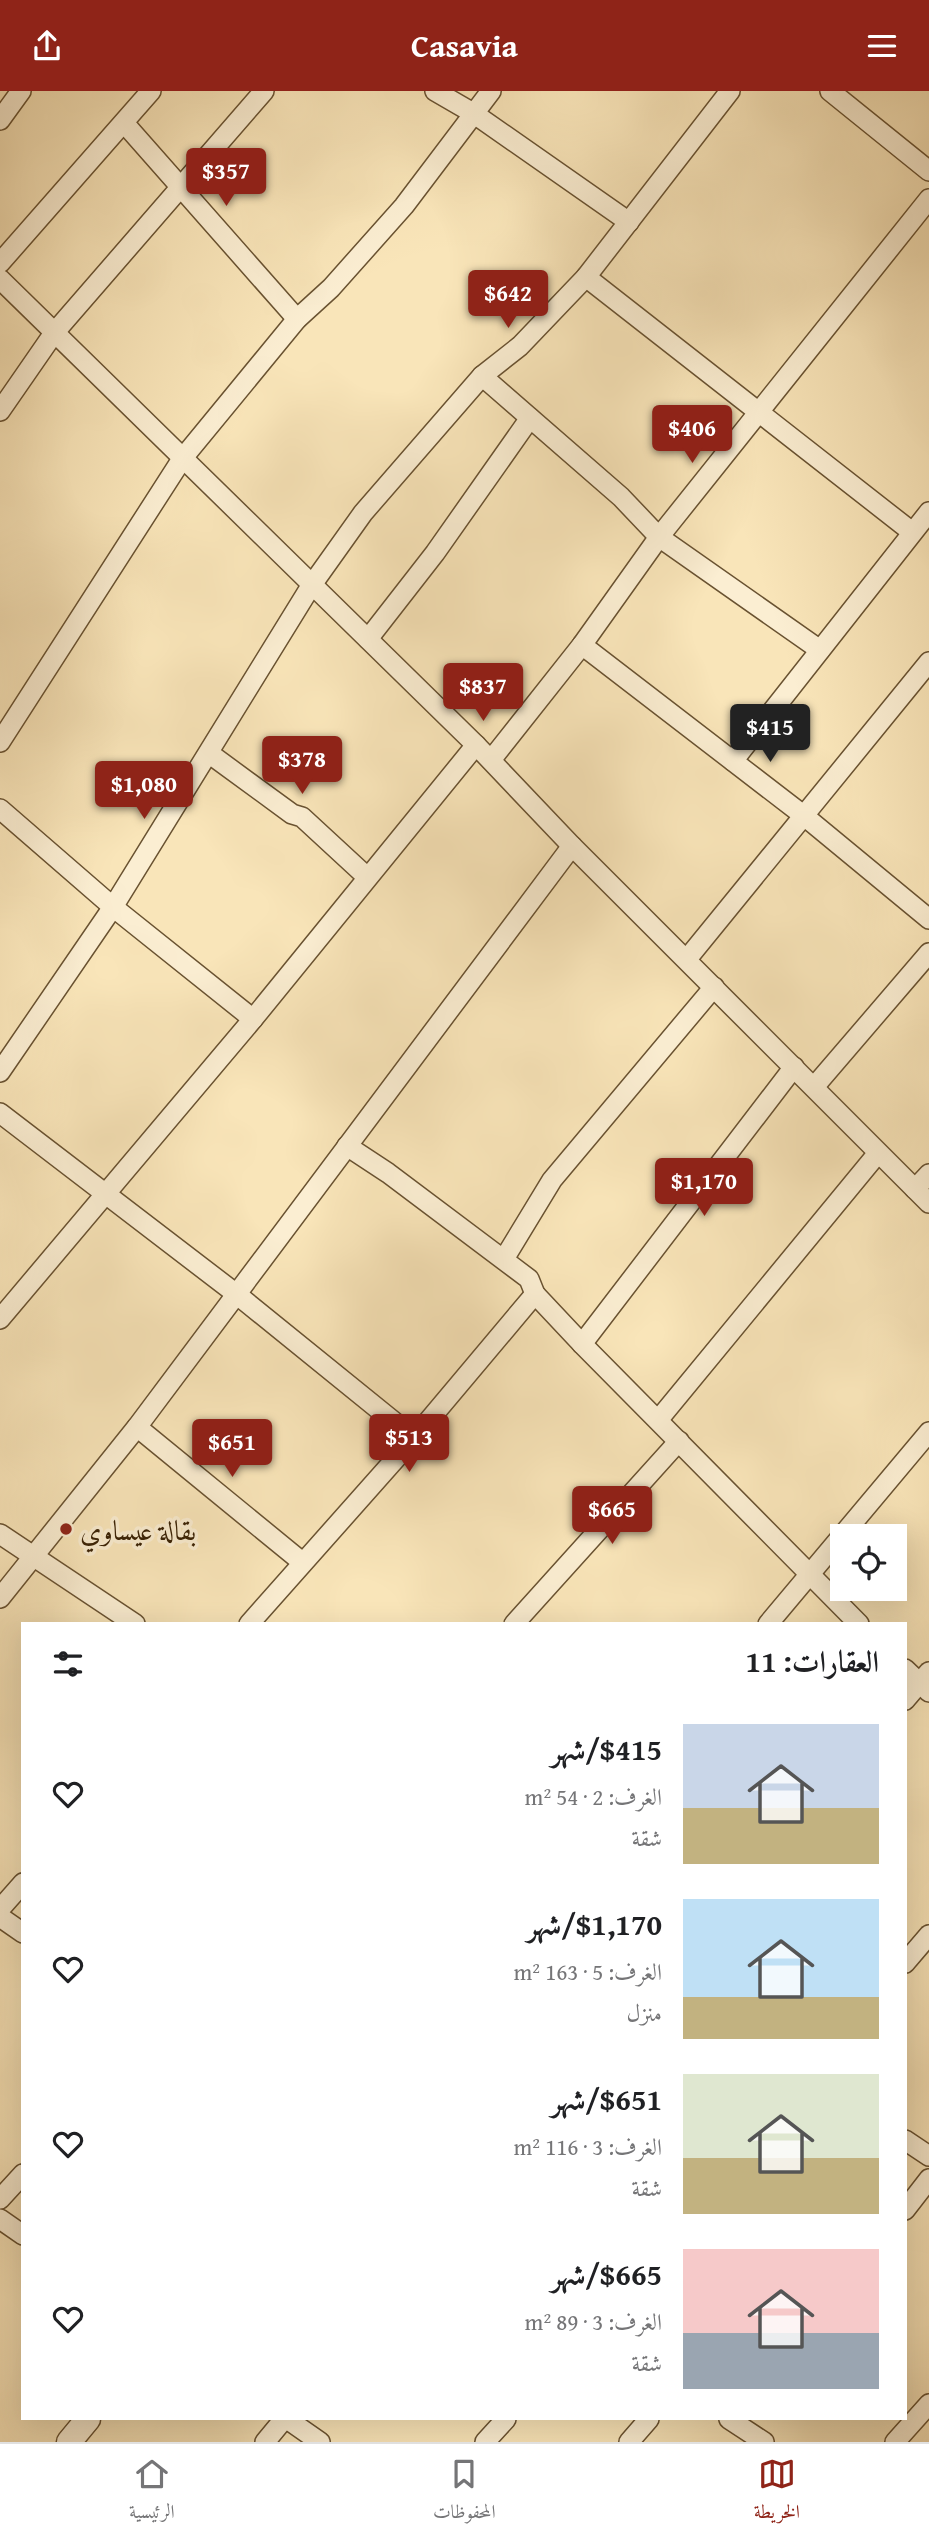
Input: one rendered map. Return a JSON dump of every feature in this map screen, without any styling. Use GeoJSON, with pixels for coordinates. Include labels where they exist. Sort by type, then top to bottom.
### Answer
{"type":"FeatureCollection","features":[{"type":"Feature","properties":{"kind":"street"},"geometry":{"type":"LineString","coordinates":[[0,120],[21,91]]}},
{"type":"Feature","properties":{"kind":"street"},"geometry":{"type":"LineString","coordinates":[[0,263],[125,124],[151,91]]}},
{"type":"Feature","properties":{"kind":"street"},"geometry":{"type":"LineString","coordinates":[[0,411],[54,333],[264,91]]}},
{"type":"Feature","properties":{"kind":"street"},"geometry":{"type":"LineString","coordinates":[[435,91],[473,113],[629,222]]}},
{"type":"Feature","properties":{"kind":"street"},"geometry":{"type":"LineString","coordinates":[[0,742],[182,459],[297,319],[331,288],[374,242],[441,159],[491,91]]}},
{"type":"Feature","properties":{"kind":"street"},"geometry":{"type":"LineString","coordinates":[[0,1072],[113,907],[210,754],[311,586],[381,489],[482,376],[520,346],[586,277],[730,91]]}},
{"type":"Feature","properties":{"kind":"street"},"geometry":{"type":"LineString","coordinates":[[830,91],[929,171]]}},
{"type":"Feature","properties":{"kind":"street"},"geometry":{"type":"LineString","coordinates":[[125,124],[297,319]]}},
{"type":"Feature","properties":{"kind":"street"},"geometry":{"type":"LineString","coordinates":[[491,760],[582,645],[659,537],[762,412],[929,199]]}},
{"type":"Feature","properties":{"kind":"street"},"geometry":{"type":"LineString","coordinates":[[586,277],[762,412],[912,532]]}},
{"type":"Feature","properties":{"kind":"street"},"geometry":{"type":"LineString","coordinates":[[0,279],[476,745],[572,846],[922,1196],[929,1174]]}},
{"type":"Feature","properties":{"kind":"street"},"geometry":{"type":"LineString","coordinates":[[482,376],[621,497],[659,537],[820,650]]}},
{"type":"Feature","properties":{"kind":"street"},"geometry":{"type":"LineString","coordinates":[[368,639],[435,554],[530,418]]}},
{"type":"Feature","properties":{"kind":"street"},"geometry":{"type":"LineString","coordinates":[[733,761],[929,512]]}},
{"type":"Feature","properties":{"kind":"street"},"geometry":{"type":"LineString","coordinates":[[582,645],[803,815],[929,919]]}},
{"type":"Feature","properties":{"kind":"street"},"geometry":{"type":"LineString","coordinates":[[687,959],[929,661]]}},
{"type":"Feature","properties":{"kind":"street"},"geometry":{"type":"LineString","coordinates":[[0,1319],[253,1019],[476,745]]}},
{"type":"Feature","properties":{"kind":"street"},"geometry":{"type":"LineString","coordinates":[[210,754],[292,814],[302,817],[368,877]]}},
{"type":"Feature","properties":{"kind":"street"},"geometry":{"type":"LineString","coordinates":[[0,809],[113,907],[253,1019]]}},
{"type":"Feature","properties":{"kind":"street"},"geometry":{"type":"LineString","coordinates":[[0,1598],[137,1427],[572,846]]}},
{"type":"Feature","properties":{"kind":"street"},"geometry":{"type":"LineString","coordinates":[[814,1087],[929,953]]}},
{"type":"Feature","properties":{"kind":"street"},"geometry":{"type":"LineString","coordinates":[[504,1259],[552,1180],[714,987]]}},
{"type":"Feature","properties":{"kind":"street"},"geometry":{"type":"LineString","coordinates":[[582,1344],[794,1067]]}},
{"type":"Feature","properties":{"kind":"street"},"geometry":{"type":"LineString","coordinates":[[0,1113],[235,1293],[414,1438]]}},
{"type":"Feature","properties":{"kind":"street"},"geometry":{"type":"LineString","coordinates":[[347,1146],[529,1279],[535,1294],[582,1344],[857,1622]]}},
{"type":"Feature","properties":{"kind":"street"},"geometry":{"type":"LineString","coordinates":[[659,1419],[878,1153]]}},
{"type":"Feature","properties":{"kind":"street"},"geometry":{"type":"LineString","coordinates":[[251,1622],[414,1438],[535,1294]]}},
{"type":"Feature","properties":{"kind":"street"},"geometry":{"type":"LineString","coordinates":[[137,1427],[302,1562]]}},
{"type":"Feature","properties":{"kind":"street"},"geometry":{"type":"LineString","coordinates":[[770,1622],[929,1432]]}},
{"type":"Feature","properties":{"kind":"street"},"geometry":{"type":"LineString","coordinates":[[516,1622],[679,1441]]}},
{"type":"Feature","properties":{"kind":"street"},"geometry":{"type":"LineString","coordinates":[[0,1534],[132,1622]]}},
{"type":"Feature","properties":{"kind":"street"},"geometry":{"type":"LineString","coordinates":[[907,1670],[926,1682],[907,1698]]}},
{"type":"Feature","properties":{"kind":"street"},"geometry":{"type":"LineString","coordinates":[[0,1909],[21,1886]]}},
{"type":"Feature","properties":{"kind":"street"},"geometry":{"type":"LineString","coordinates":[[0,1917],[21,1932]]}},
{"type":"Feature","properties":{"kind":"street"},"geometry":{"type":"LineString","coordinates":[[907,1961],[929,1935]]}},
{"type":"Feature","properties":{"kind":"street"},"geometry":{"type":"LineString","coordinates":[[907,2141],[929,2156]]}},
{"type":"Feature","properties":{"kind":"street"},"geometry":{"type":"LineString","coordinates":[[0,2199],[21,2176]]}},
{"type":"Feature","properties":{"kind":"street"},"geometry":{"type":"LineString","coordinates":[[907,2207],[929,2179]]}},
{"type":"Feature","properties":{"kind":"street"},"geometry":{"type":"LineString","coordinates":[[0,2219],[21,2234]]}},
{"type":"Feature","properties":{"kind":"street"},"geometry":{"type":"LineString","coordinates":[[895,2442],[929,2404]]}},
{"type":"Feature","properties":{"kind":"street"},"geometry":{"type":"LineString","coordinates":[[69,2442],[88,2420]]}},
{"type":"Feature","properties":{"kind":"street"},"geometry":{"type":"LineString","coordinates":[[265,2442],[285,2420]]}},
{"type":"Feature","properties":{"kind":"street"},"geometry":{"type":"LineString","coordinates":[[287,2420],[320,2442]]}},
{"type":"Feature","properties":{"kind":"street"},"geometry":{"type":"LineString","coordinates":[[485,2442],[505,2420]]}},
{"type":"Feature","properties":{"kind":"street"},"geometry":{"type":"LineString","coordinates":[[629,2442],[648,2420]]}},
{"type":"Feature","properties":{"kind":"street"},"geometry":{"type":"LineString","coordinates":[[734,2420],[764,2442]]}},
{"type":"Feature","properties":{"kind":"place","name":"بقالة عيساوي"},"geometry":{"type":"Point","coordinates":[66,1529]}}]}
